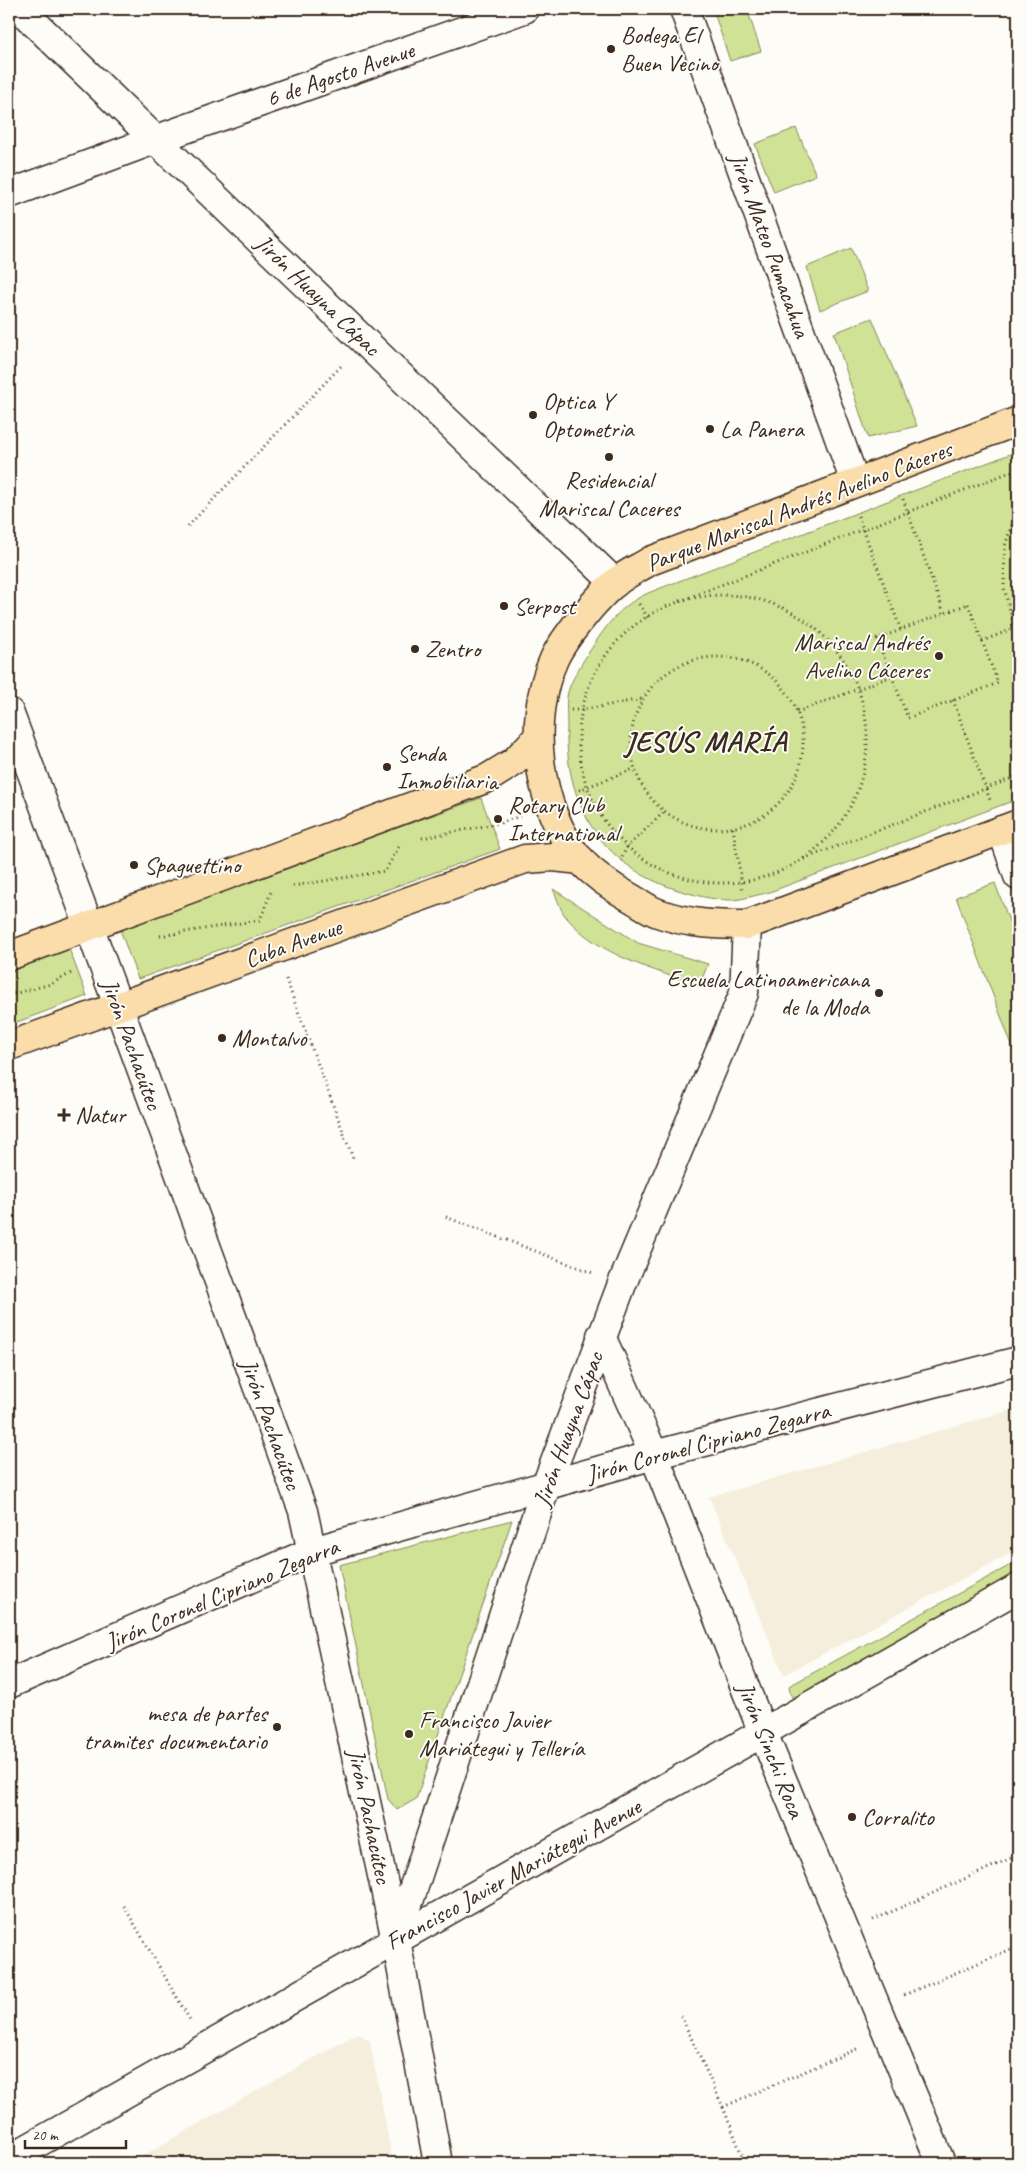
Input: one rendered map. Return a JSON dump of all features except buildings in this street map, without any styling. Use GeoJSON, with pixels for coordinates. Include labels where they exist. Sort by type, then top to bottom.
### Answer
{"type":"FeatureCollection","features":[{"type":"Feature","properties":{"kind":"main road","name":"Parque Mariscal Andrés Avelino Cáceres"},"geometry":{"type":"LineString","coordinates":[[1010,827],[747,925],[700,924],[657,913],[608,885],[580,860],[563,835],[550,805],[538,737],[539,708],[554,659],[587,612],[615,583],[650,561],[1018,421]]}},
{"type":"Feature","properties":{"kind":"main road"},"geometry":{"type":"LineString","coordinates":[[9,956],[488,778],[514,762],[538,737]]}},
{"type":"Feature","properties":{"kind":"main road","name":"Cuba Avenue"},"geometry":{"type":"LineString","coordinates":[[9,1046],[525,859],[553,857],[580,860]]}},
{"type":"Feature","properties":{"kind":"street","name":"Jirón Huayna Cápac"},"geometry":{"type":"LineString","coordinates":[[20,9],[157,139],[615,583]]}},
{"type":"Feature","properties":{"kind":"street","name":"6 de Agosto Avenue"},"geometry":{"type":"LineString","coordinates":[[9,194],[157,139],[524,9]]}},
{"type":"Feature","properties":{"kind":"street","name":"Jirón Mateo Pumacahua"},"geometry":{"type":"LineString","coordinates":[[684,9],[850,484]]}},
{"type":"Feature","properties":{"kind":"street","name":"Jirón Pachacútec"},"geometry":{"type":"LineString","coordinates":[[9,712],[101,957],[303,1511],[396,1940],[438,2163]]}},
{"type":"Feature","properties":{"kind":"street"},"geometry":{"type":"LineString","coordinates":[[1010,827],[1018,876]]}},
{"type":"Feature","properties":{"kind":"street","name":"Jirón Huayna Cápac"},"geometry":{"type":"LineString","coordinates":[[396,1940],[546,1486],[601,1336],[744,993],[747,925]]}},
{"type":"Feature","properties":{"kind":"street","name":"Jirón Sinchi Roca"},"geometry":{"type":"LineString","coordinates":[[601,1336],[654,1455],[763,1733],[941,2163]]}},
{"type":"Feature","properties":{"kind":"street","name":"Jirón Coronel Cipriano Zegarra"},"geometry":{"type":"LineString","coordinates":[[9,1684],[313,1551],[654,1455],[1018,1361]]}},
{"type":"Feature","properties":{"kind":"street","name":"Francisco Javier Mariátegui Avenue"},"geometry":{"type":"LineString","coordinates":[[9,2159],[1018,1588]]}},
{"type":"Feature","properties":{"kind":"path"},"geometry":{"type":"LineString","coordinates":[[188,526],[365,341]]}},
{"type":"Feature","properties":{"kind":"path"},"geometry":{"type":"LineString","coordinates":[[892,468],[944,613]]}},
{"type":"Feature","properties":{"kind":"path"},"geometry":{"type":"LineString","coordinates":[[1018,469],[670,605],[629,629],[598,666],[581,710],[578,751],[586,787],[599,813],[616,837],[627,847],[662,870],[701,881],[742,882],[773,874],[801,860],[1018,776]]}},
{"type":"Feature","properties":{"kind":"path"},"geometry":{"type":"LineString","coordinates":[[850,484],[863,530],[901,630]]}},
{"type":"Feature","properties":{"kind":"path"},"geometry":{"type":"LineString","coordinates":[[1018,506],[1005,546],[1004,588],[1018,634]]}},
{"type":"Feature","properties":{"kind":"path"},"geometry":{"type":"LineString","coordinates":[[670,605],[715,595],[760,599],[794,614],[803,618],[837,649],[859,689],[868,736],[860,784],[837,827],[801,860]]}},
{"type":"Feature","properties":{"kind":"path"},"geometry":{"type":"LineString","coordinates":[[968,604],[998,683],[908,718],[877,639],[901,630],[968,604]]}},
{"type":"Feature","properties":{"kind":"path"},"geometry":{"type":"LineString","coordinates":[[982,641],[1016,628]]}},
{"type":"Feature","properties":{"kind":"path"},"geometry":{"type":"LineString","coordinates":[[710,657],[738,660],[764,670],[784,688],[798,712],[804,742],[799,771],[784,797],[762,817],[733,828],[709,829],[685,824],[664,812],[646,793],[634,769],[630,745],[633,722],[642,699],[660,678],[684,664],[710,657]]}},
{"type":"Feature","properties":{"kind":"path"},"geometry":{"type":"LineString","coordinates":[[798,712],[892,676]]}},
{"type":"Feature","properties":{"kind":"path"},"geometry":{"type":"LineString","coordinates":[[539,708],[581,710],[642,699]]}},
{"type":"Feature","properties":{"kind":"path"},"geometry":{"type":"LineString","coordinates":[[953,700],[985,789],[1010,827]]}},
{"type":"Feature","properties":{"kind":"path"},"geometry":{"type":"LineString","coordinates":[[419,839],[500,823],[550,805],[586,787],[634,769]]}},
{"type":"Feature","properties":{"kind":"path"},"geometry":{"type":"LineString","coordinates":[[608,885],[627,847],[664,812]]}},
{"type":"Feature","properties":{"kind":"path"},"geometry":{"type":"LineString","coordinates":[[733,828],[747,925]]}},
{"type":"Feature","properties":{"kind":"path"},"geometry":{"type":"LineString","coordinates":[[291,887],[385,871],[401,843]]}},
{"type":"Feature","properties":{"kind":"path"},"geometry":{"type":"LineString","coordinates":[[155,937],[260,920],[272,890]]}},
{"type":"Feature","properties":{"kind":"path"},"geometry":{"type":"LineString","coordinates":[[275,950],[354,1161]]}},
{"type":"Feature","properties":{"kind":"path"},"geometry":{"type":"LineString","coordinates":[[9,995],[51,984],[101,957]]}},
{"type":"Feature","properties":{"kind":"path"},"geometry":{"type":"LineString","coordinates":[[446,1217],[622,1284]]}},
{"type":"Feature","properties":{"kind":"path"},"geometry":{"type":"LineString","coordinates":[[845,1932],[1018,1855]]}},
{"type":"Feature","properties":{"kind":"path"},"geometry":{"type":"LineString","coordinates":[[124,1906],[206,2047]]}},
{"type":"Feature","properties":{"kind":"path"},"geometry":{"type":"LineString","coordinates":[[876,2007],[1018,1946]]}},
{"type":"Feature","properties":{"kind":"path"},"geometry":{"type":"LineString","coordinates":[[681,2016],[723,2107],[745,2163]]}},
{"type":"Feature","properties":{"kind":"path"},"geometry":{"type":"LineString","coordinates":[[723,2107],[888,2035]]}},
{"type":"Feature","properties":{"kind":"shaded area"},"geometry":{"type":"Polygon","coordinates":[[[1018,1408],[1018,1549],[784,1675],[709,1497],[1018,1408]]]}},
{"type":"Feature","properties":{"kind":"shaded area"},"geometry":{"type":"Polygon","coordinates":[[[358,2033],[370,2041],[393,2163],[130,2163],[358,2033]]]}},
{"type":"Feature","properties":{"kind":"green space"},"geometry":{"type":"Polygon","coordinates":[[[713,9],[747,9],[761,51],[730,61],[713,9]]]}},
{"type":"Feature","properties":{"kind":"green space"},"geometry":{"type":"Polygon","coordinates":[[[796,128],[816,175],[774,192],[755,144],[796,128]]]}},
{"type":"Feature","properties":{"kind":"green space"},"geometry":{"type":"Polygon","coordinates":[[[851,248],[868,291],[820,310],[807,267],[851,248]]]}},
{"type":"Feature","properties":{"kind":"green space"},"geometry":{"type":"Polygon","coordinates":[[[872,318],[917,426],[868,438],[834,333],[872,318]]]}},
{"type":"Feature","properties":{"kind":"green space"},"geometry":{"type":"Polygon","coordinates":[[[1018,451],[1018,799],[767,893],[735,900],[697,895],[678,890],[651,879],[627,865],[608,847],[592,827],[580,804],[572,779],[568,753],[567,700],[568,691],[578,669],[601,634],[620,612],[643,595],[1018,451]]]}},
{"type":"Feature","properties":{"kind":"green space"},"geometry":{"type":"Polygon","coordinates":[[[481,798],[500,849],[138,979],[119,927],[481,798]]]}},
{"type":"Feature","properties":{"kind":"green space"},"geometry":{"type":"Polygon","coordinates":[[[995,883],[1018,945],[1017,1059],[956,897],[995,883]]]}},
{"type":"Feature","properties":{"kind":"green space"},"geometry":{"type":"Polygon","coordinates":[[[553,889],[638,943],[708,964],[699,986],[628,960],[594,942],[566,917],[553,889]]]}},
{"type":"Feature","properties":{"kind":"green space"},"geometry":{"type":"Polygon","coordinates":[[[68,946],[87,996],[9,1025],[9,967],[68,946]]]}},
{"type":"Feature","properties":{"kind":"green space"},"geometry":{"type":"Polygon","coordinates":[[[512,1520],[416,1799],[397,1810],[388,1799],[339,1565],[512,1520]]]}},
{"type":"Feature","properties":{"kind":"green space"},"geometry":{"type":"Polygon","coordinates":[[[1018,1561],[1018,1588],[799,1712],[790,1693],[789,1686],[1018,1561]]]}},
{"type":"Feature","properties":{"kind":"place","name":"Bodega El Buen Vecino"},"geometry":{"type":"Point","coordinates":[611,49]}},
{"type":"Feature","properties":{"kind":"place","name":"Optica Y Optometria"},"geometry":{"type":"Point","coordinates":[533,415]}},
{"type":"Feature","properties":{"kind":"place","name":"La Panera"},"geometry":{"type":"Point","coordinates":[710,429]}},
{"type":"Feature","properties":{"kind":"place","name":"Residencial Mariscal Caceres"},"geometry":{"type":"Point","coordinates":[609,457]}},
{"type":"Feature","properties":{"kind":"place","name":"Serpost"},"geometry":{"type":"Point","coordinates":[504,606]}},
{"type":"Feature","properties":{"kind":"place","name":"Zentro"},"geometry":{"type":"Point","coordinates":[415,649]}},
{"type":"Feature","properties":{"kind":"place","name":"Mariscal Andrés Avelino Cáceres"},"geometry":{"type":"Point","coordinates":[939,656]}},
{"type":"Feature","properties":{"kind":"place","name":"Senda Inmobiliaria"},"geometry":{"type":"Point","coordinates":[387,767]}},
{"type":"Feature","properties":{"kind":"place","name":"Rotary Club International"},"geometry":{"type":"Point","coordinates":[498,819]}},
{"type":"Feature","properties":{"kind":"place","name":"Spaguettino"},"geometry":{"type":"Point","coordinates":[134,865]}},
{"type":"Feature","properties":{"kind":"place","name":"Escuela Latinoamericana de la Moda"},"geometry":{"type":"Point","coordinates":[879,993]}},
{"type":"Feature","properties":{"kind":"place","name":"Montalvo"},"geometry":{"type":"Point","coordinates":[222,1038]}},
{"type":"Feature","properties":{"kind":"place","name":"Natur"},"geometry":{"type":"Point","coordinates":[64,1115]}},
{"type":"Feature","properties":{"kind":"place","name":"mesa de partes tramites documentario"},"geometry":{"type":"Point","coordinates":[277,1727]}},
{"type":"Feature","properties":{"kind":"place","name":"Francisco Javier Mariátegui y Tellería"},"geometry":{"type":"Point","coordinates":[409,1734]}},
{"type":"Feature","properties":{"kind":"place","name":"Corralito"},"geometry":{"type":"Point","coordinates":[852,1817]}},
{"type":"Feature","properties":{"kind":"district","name":"JESÚS MARÍA"},"geometry":{"type":"Point","coordinates":[706,741]}}]}
